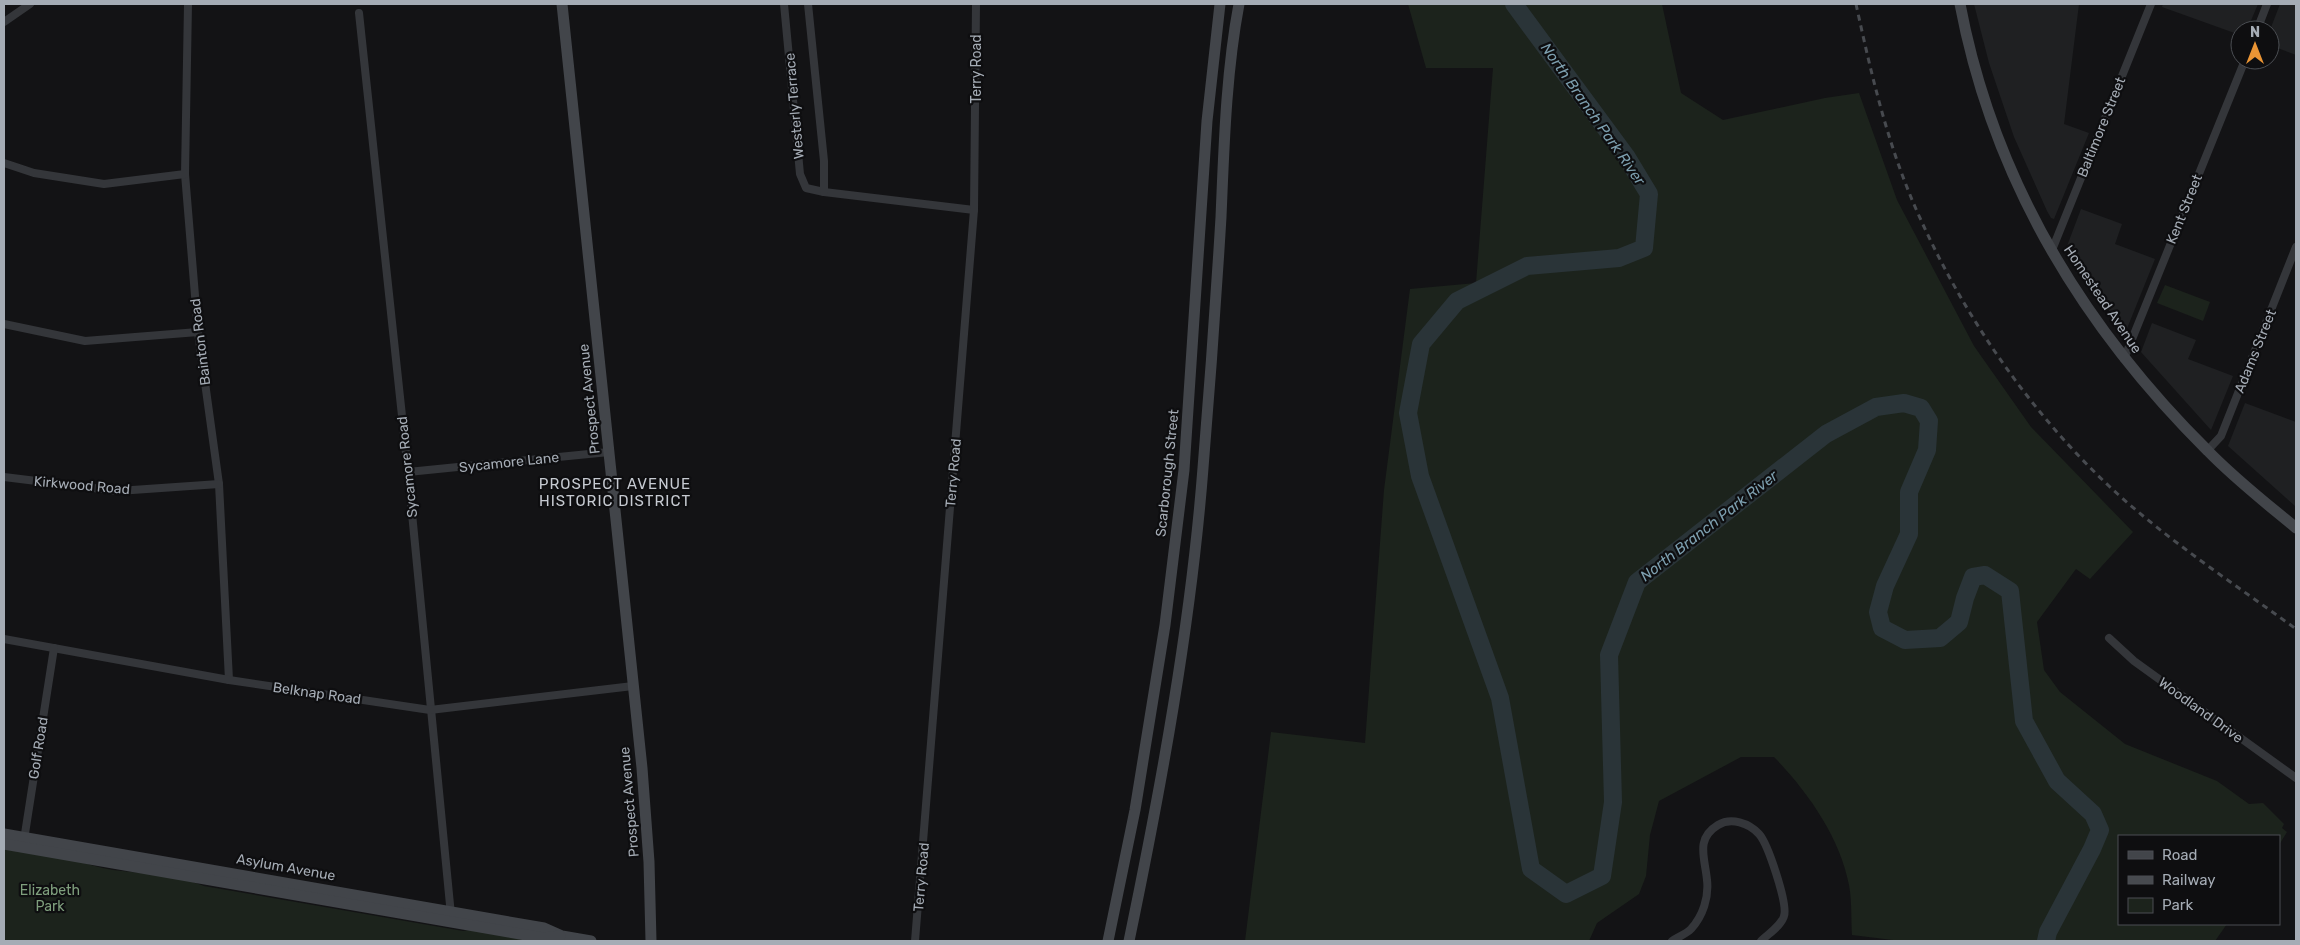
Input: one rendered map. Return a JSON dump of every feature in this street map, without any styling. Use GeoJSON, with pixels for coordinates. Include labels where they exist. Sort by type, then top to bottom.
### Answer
{"type":"FeatureCollection","features":[{"type":"Feature","properties":{"kind":"main road","name":"Prospect Avenue"},"geometry":{"type":"LineString","coordinates":[[562,4],[633,686],[649,862],[651,941]]}},
{"type":"Feature","properties":{"kind":"main road","name":"Homestead Avenue"},"geometry":{"type":"LineString","coordinates":[[1960,4],[1974,69],[1998,138],[2021,194],[2077,292],[2124,359],[2207,451],[2296,528]]}},
{"type":"Feature","properties":{"kind":"main road"},"geometry":{"type":"LineString","coordinates":[[1108,939],[1129,941],[1154,814],[1185,627],[1203,471],[1216,299],[1226,125],[1238,8],[1220,7]]}},
{"type":"Feature","properties":{"kind":"main road","name":"Scarborough Street"},"geometry":{"type":"LineString","coordinates":[[1108,939],[1135,810],[1165,625],[1184,470],[1208,121],[1220,7]]}},
{"type":"Feature","properties":{"kind":"main road"},"geometry":{"type":"LineString","coordinates":[[1208,121],[1226,125]]}},
{"type":"Feature","properties":{"kind":"main road"},"geometry":{"type":"LineString","coordinates":[[1197,298],[1216,299]]}},
{"type":"Feature","properties":{"kind":"main road"},"geometry":{"type":"LineString","coordinates":[[1184,470],[1203,471]]}},
{"type":"Feature","properties":{"kind":"main road"},"geometry":{"type":"LineString","coordinates":[[1165,625],[1185,627]]}},
{"type":"Feature","properties":{"kind":"main road"},"geometry":{"type":"LineString","coordinates":[[1135,810],[1154,814]]}},
{"type":"Feature","properties":{"kind":"main road","name":"Asylum Avenue"},"geometry":{"type":"LineString","coordinates":[[4,834],[24,842],[451,917],[544,928],[562,936],[591,941]]}},
{"type":"Feature","properties":{"kind":"main road","name":"Asylum Avenue"},"geometry":{"type":"LineString","coordinates":[[4,844],[24,842]]}},
{"type":"Feature","properties":{"kind":"street"},"geometry":{"type":"LineString","coordinates":[[4,22],[30,4]]}},
{"type":"Feature","properties":{"kind":"street","name":"Bainton Road"},"geometry":{"type":"LineString","coordinates":[[188,4],[185,174],[198,332],[219,484],[229,680]]}},
{"type":"Feature","properties":{"kind":"street","name":"Westerly Terrace"},"geometry":{"type":"LineString","coordinates":[[784,4],[800,174],[806,188],[824,192],[974,210]]}},
{"type":"Feature","properties":{"kind":"street","name":"Westerly Terrace"},"geometry":{"type":"LineString","coordinates":[[808,4],[824,161],[824,192]]}},
{"type":"Feature","properties":{"kind":"street","name":"Terry Road"},"geometry":{"type":"LineString","coordinates":[[915,941],[974,210],[976,4]]}},
{"type":"Feature","properties":{"kind":"street","name":"Baltimore Street"},"geometry":{"type":"LineString","coordinates":[[2052,250],[2151,4]]}},
{"type":"Feature","properties":{"kind":"street"},"geometry":{"type":"LineString","coordinates":[[2261,20],[2267,4]]}},
{"type":"Feature","properties":{"kind":"street","name":"Sycamore Road"},"geometry":{"type":"LineString","coordinates":[[359,13],[408,472],[451,917]]}},
{"type":"Feature","properties":{"kind":"street","name":"Kent Street"},"geometry":{"type":"LineString","coordinates":[[2124,359],[2241,70]]}},
{"type":"Feature","properties":{"kind":"street"},"geometry":{"type":"LineString","coordinates":[[4,163],[34,174],[104,184],[185,174]]}},
{"type":"Feature","properties":{"kind":"street","name":"Adams Street"},"geometry":{"type":"LineString","coordinates":[[2207,451],[2221,436],[2296,247]]}},
{"type":"Feature","properties":{"kind":"street"},"geometry":{"type":"LineString","coordinates":[[4,324],[85,341],[198,332]]}},
{"type":"Feature","properties":{"kind":"street","name":"Sycamore Lane"},"geometry":{"type":"LineString","coordinates":[[408,472],[609,452]]}},
{"type":"Feature","properties":{"kind":"street","name":"Kirkwood Road"},"geometry":{"type":"LineString","coordinates":[[4,477],[118,491],[219,484]]}},
{"type":"Feature","properties":{"kind":"street","name":"Woodland Drive"},"geometry":{"type":"LineString","coordinates":[[2109,638],[2134,661],[2296,778]]}},
{"type":"Feature","properties":{"kind":"street","name":"Belknap Road"},"geometry":{"type":"LineString","coordinates":[[4,639],[229,680],[430,710],[633,686]]}},
{"type":"Feature","properties":{"kind":"street","name":"Golf Road"},"geometry":{"type":"LineString","coordinates":[[24,842],[54,648]]}},
{"type":"Feature","properties":{"kind":"street"},"geometry":{"type":"LineString","coordinates":[[1672,941],[1690,930],[1701,914],[1707,896],[1702,844],[1708,833],[1719,824],[1740,822],[1752,827],[1761,835],[1782,888],[1786,907],[1784,918],[1761,941]]}},
{"type":"Feature","properties":{"kind":"shaded area"},"geometry":{"type":"Polygon","coordinates":[[[1974,4],[2079,4],[2064,124],[2089,133],[2054,219],[2051,218],[2047,211],[2014,137],[1989,63],[1974,4]]]}},
{"type":"Feature","properties":{"kind":"shaded area"},"geometry":{"type":"Polygon","coordinates":[[[2163,4],[2258,4],[2251,20],[2230,20],[2230,31],[2162,7],[2163,4]]]}},
{"type":"Feature","properties":{"kind":"shaded area"},"geometry":{"type":"Polygon","coordinates":[[[2280,4],[2296,4],[2296,55],[2280,49],[2280,20],[2274,20],[2280,4]]]}},
{"type":"Feature","properties":{"kind":"shaded area"},"geometry":{"type":"Polygon","coordinates":[[[2081,209],[2122,224],[2115,244],[2155,259],[2126,331],[2121,329],[2067,246],[2081,209]]]}},
{"type":"Feature","properties":{"kind":"shaded area"},"geometry":{"type":"Polygon","coordinates":[[[2152,323],[2196,340],[2188,359],[2233,376],[2211,430],[2141,352],[2152,323]]]}},
{"type":"Feature","properties":{"kind":"shaded area"},"geometry":{"type":"Polygon","coordinates":[[[2245,403],[2296,422],[2295,506],[2228,446],[2245,403]]]}},
{"type":"Feature","properties":{"kind":"green space"},"geometry":{"type":"Polygon","coordinates":[[[1408,4],[1662,4],[1681,93],[1723,120],[1825,98],[1859,93],[1897,200],[1974,346],[2031,427],[2133,532],[2090,579],[2076,569],[2037,622],[2044,670],[2060,692],[2125,744],[2217,781],[2249,804],[2263,803],[2284,824],[2282,828],[2287,832],[2280,843],[2280,835],[2118,835],[2118,925],[2226,925],[2215,941],[1901,941],[1852,935],[1849,885],[1845,867],[1830,832],[1810,800],[1774,757],[1741,757],[1659,801],[1650,835],[1646,876],[1639,894],[1597,923],[1589,941],[1245,941],[1271,732],[1365,743],[1384,490],[1410,289],[1476,283],[1493,68],[1426,68],[1408,4]]]}},
{"type":"Feature","properties":{"kind":"green space"},"geometry":{"type":"Polygon","coordinates":[[[2165,285],[2210,302],[2203,321],[2157,303],[2165,285]]]}},
{"type":"Feature","properties":{"kind":"green space","name":"Elizabeth Park"},"geometry":{"type":"Polygon","coordinates":[[[4,847],[55,856],[108,869],[182,879],[204,886],[463,931],[476,929],[543,941],[4,941],[4,847]]]}},
{"type":"Feature","properties":{"kind":"waterway","name":"North Branch Park River"},"geometry":{"type":"LineString","coordinates":[[1514,4],[1626,156],[1649,194],[1644,248],[1619,258],[1527,266],[1457,301],[1421,344],[1408,413],[1420,476],[1500,698],[1531,869],[1566,894],[1602,876],[1613,802],[1609,655],[1637,582],[1826,434],[1876,407],[1904,403],[1921,408],[1929,421],[1927,450],[1909,492],[1909,534],[1885,586],[1878,612],[1882,628],[1905,640],[1940,638],[1959,622],[1973,577],[1985,575],[2010,591],[2024,721],[2057,781],[2093,814],[2100,830],[2092,849],[2048,932],[2046,941]]}},
{"type":"Feature","properties":{"kind":"railway"},"geometry":{"type":"LineString","coordinates":[[1856,4],[1888,133],[1916,209],[1954,285],[1999,358],[2051,426],[2110,487],[2177,543],[2296,629]]}},
{"type":"Feature","properties":{"kind":"district","name":"PROSPECT AVENUE HISTORIC DISTRICT"},"geometry":{"type":"Point","coordinates":[615,492]}}]}
